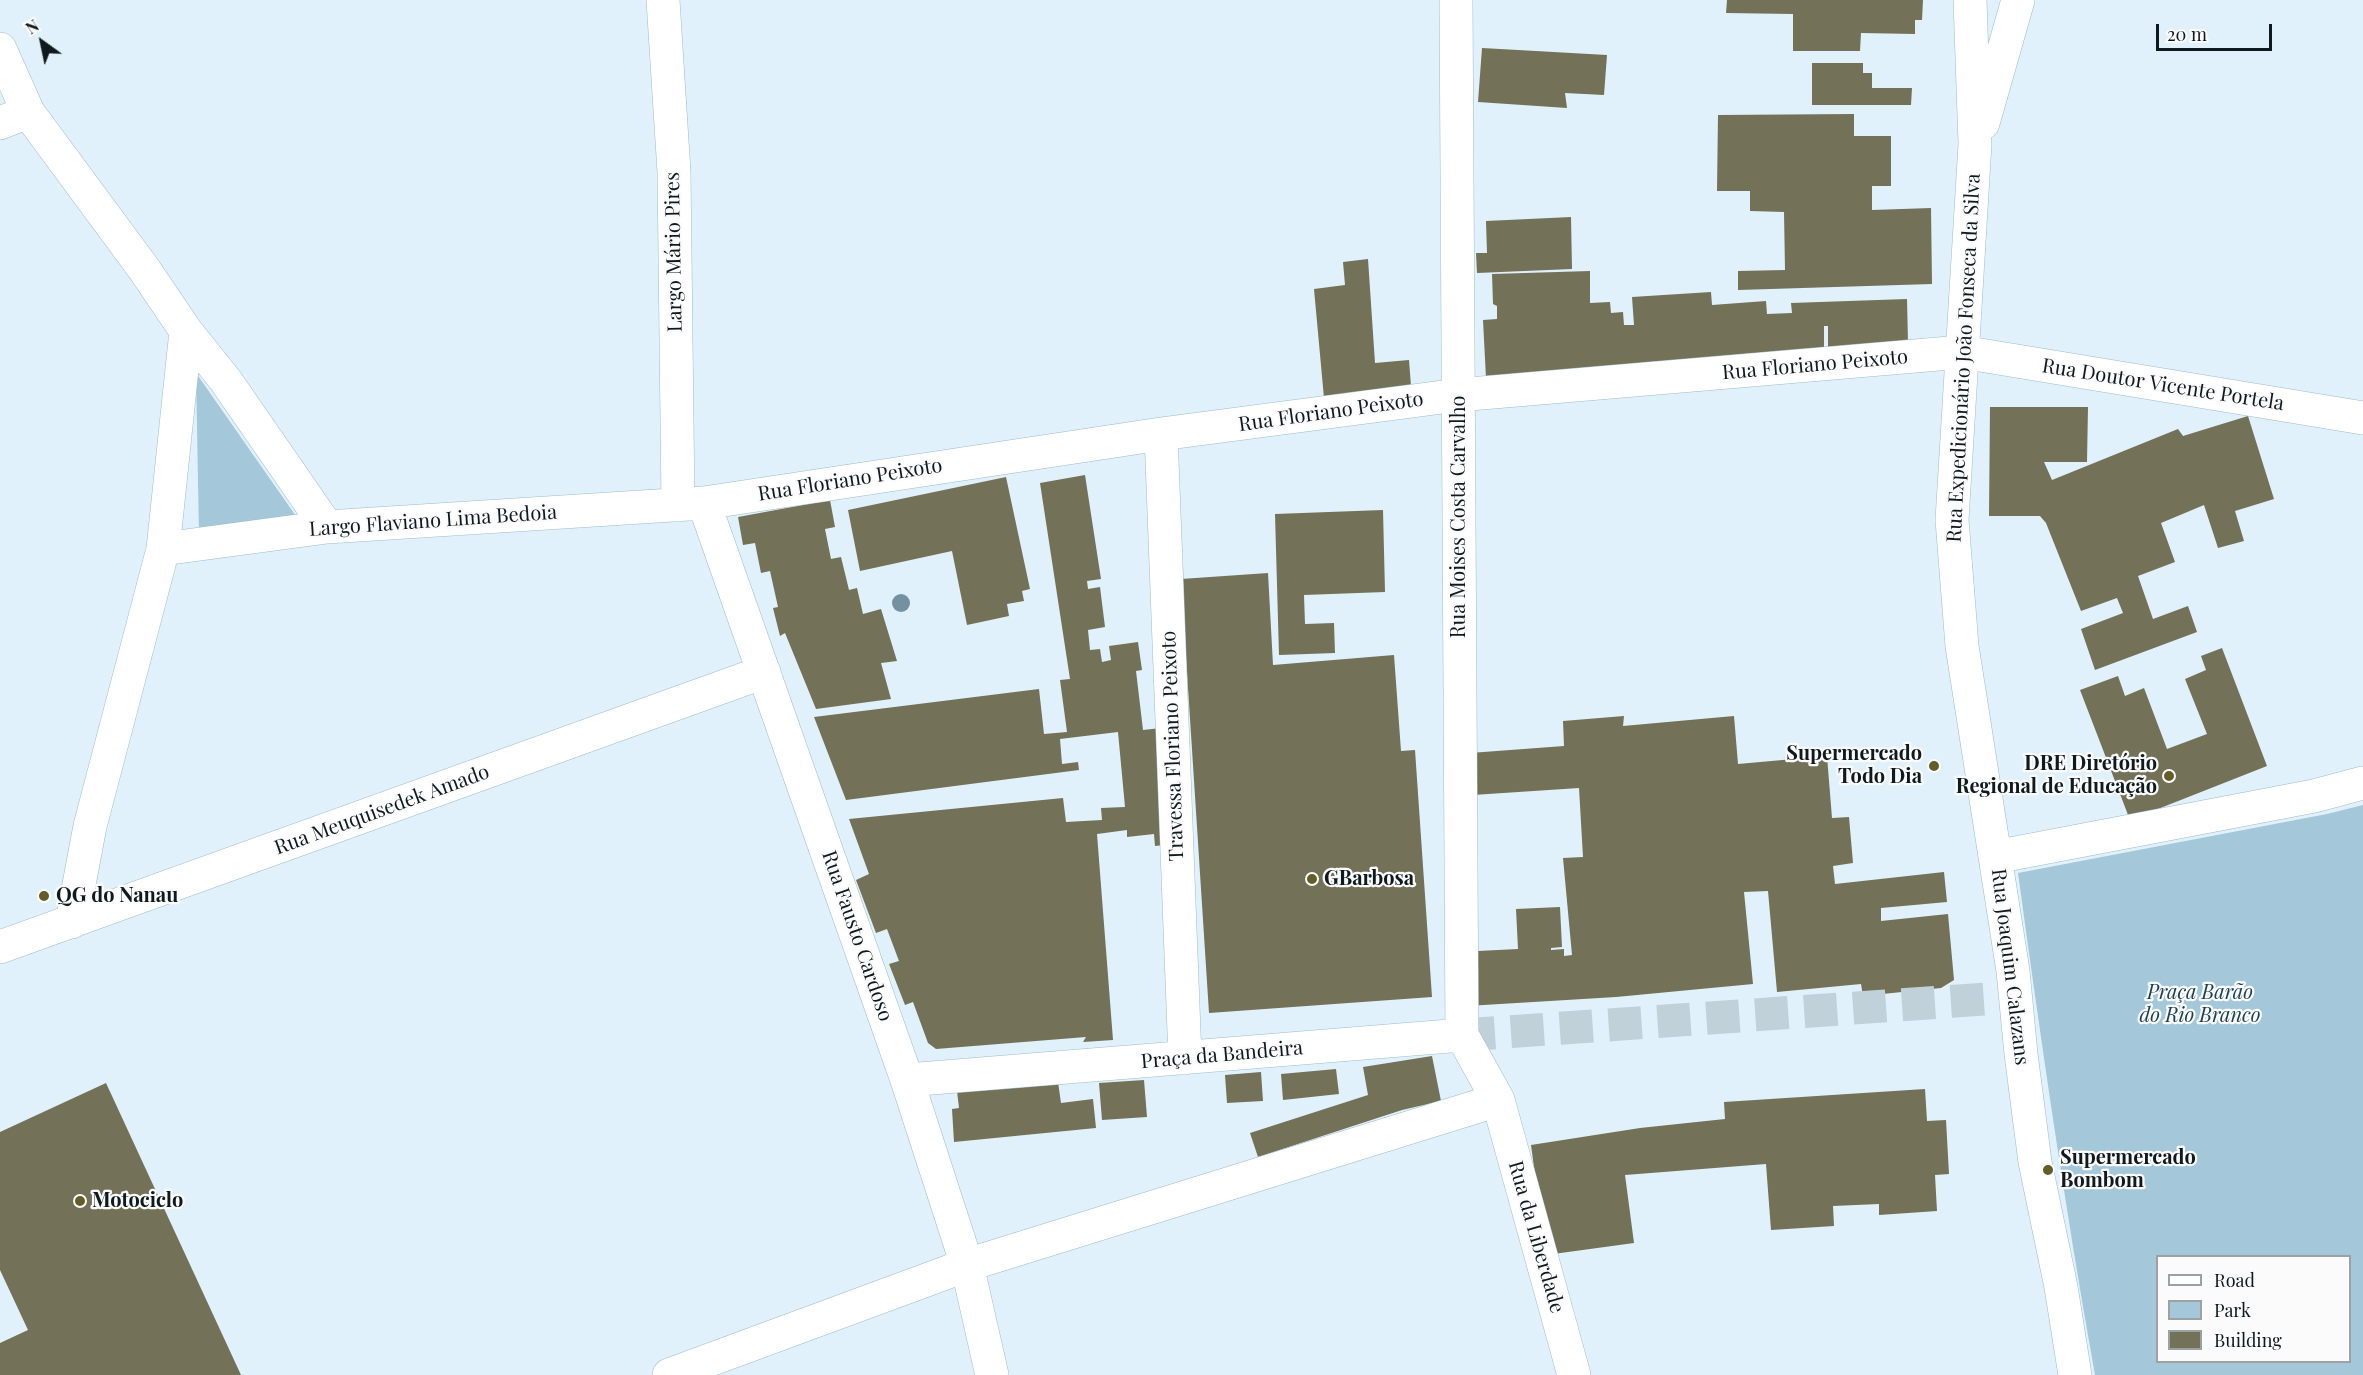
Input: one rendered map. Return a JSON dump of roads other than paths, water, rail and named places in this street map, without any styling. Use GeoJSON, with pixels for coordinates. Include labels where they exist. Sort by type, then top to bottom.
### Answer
{"type":"FeatureCollection","features":[{"type":"Feature","properties":{"kind":"street","name":"Largo Mário Pires"},"geometry":{"type":"LineString","coordinates":[[663,0],[691,504]]}},
{"type":"Feature","properties":{"kind":"street","name":"Rua Moises Costa Carvalho"},"geometry":{"type":"LineString","coordinates":[[1456,0],[1462,1035]]}},
{"type":"Feature","properties":{"kind":"street"},"geometry":{"type":"LineString","coordinates":[[1970,0],[1975,144]]}},
{"type":"Feature","properties":{"kind":"street"},"geometry":{"type":"LineString","coordinates":[[1975,144],[1986,116],[2018,0]]}},
{"type":"Feature","properties":{"kind":"street"},"geometry":{"type":"LineString","coordinates":[[0,49],[14,117],[137,260],[186,332],[226,381],[327,527]]}},
{"type":"Feature","properties":{"kind":"street","name":"Rua Expedicionário João Fonseca da Silva"},"geometry":{"type":"LineString","coordinates":[[1975,144],[1953,532],[1962,645],[1995,857]]}},
{"type":"Feature","properties":{"kind":"street"},"geometry":{"type":"LineString","coordinates":[[72,922],[90,826],[163,549],[186,332]]}},
{"type":"Feature","properties":{"kind":"street","name":"Rua Floriano Peixoto"},"geometry":{"type":"LineString","coordinates":[[691,504],[1161,434],[1458,395],[1962,352]]}},
{"type":"Feature","properties":{"kind":"street","name":"Rua Doutor Vicente Portela"},"geometry":{"type":"LineString","coordinates":[[1962,352],[2363,418]]}},
{"type":"Feature","properties":{"kind":"street","name":"Travessa Floriano Peixoto"},"geometry":{"type":"LineString","coordinates":[[1161,434],[1185,1058]]}},
{"type":"Feature","properties":{"kind":"street","name":"Largo Flaviano Lima Bedoia"},"geometry":{"type":"LineString","coordinates":[[163,549],[327,527],[691,504]]}},
{"type":"Feature","properties":{"kind":"street","name":"Rua Fausto Cardoso"},"geometry":{"type":"LineString","coordinates":[[691,504],[764,672],[908,1080],[967,1265],[992,1375]]}},
{"type":"Feature","properties":{"kind":"street","name":"Rua Meuquisedek Amado"},"geometry":{"type":"LineString","coordinates":[[0,946],[764,672]]}},
{"type":"Feature","properties":{"kind":"street","name":"Rua Joaquim Calazans"},"geometry":{"type":"LineString","coordinates":[[2074,1375],[2061,1287],[2035,1162],[2013,971],[1995,857],[2314,795],[2363,783]]}},
{"type":"Feature","properties":{"kind":"street"},"geometry":{"type":"LineString","coordinates":[[669,1375],[967,1265],[1498,1100],[1462,1035]]}},
{"type":"Feature","properties":{"kind":"street","name":"Praça da Bandeira"},"geometry":{"type":"LineString","coordinates":[[908,1080],[1462,1035]]}},
{"type":"Feature","properties":{"kind":"street","name":"Rua da Liberdade"},"geometry":{"type":"LineString","coordinates":[[1498,1100],[1574,1375]]}},
{"type":"Feature","properties":{"kind":"tunnel"},"geometry":{"type":"LineString","coordinates":[[1462,1035],[2015,997]]}},
{"type":"Feature","properties":{"kind":"place","name":"Supermercado Todo Dia"},"geometry":{"type":"Point","coordinates":[1934,766]}},
{"type":"Feature","properties":{"kind":"place","name":"DRE Diretório Regional de Educação"},"geometry":{"type":"Point","coordinates":[2169,776]}},
{"type":"Feature","properties":{"kind":"place","name":"GBarbosa"},"geometry":{"type":"Point","coordinates":[1312,879]}},
{"type":"Feature","properties":{"kind":"place","name":"QG do Nanau"},"geometry":{"type":"Point","coordinates":[44,896]}},
{"type":"Feature","properties":{"kind":"place","name":"Supermercado Bombom"},"geometry":{"type":"Point","coordinates":[2048,1170]}},
{"type":"Feature","properties":{"kind":"place","name":"Motociclo"},"geometry":{"type":"Point","coordinates":[80,1201]}},
{"type":"Feature","properties":{"kind":"park label","name":"Praça Barão do Rio Branco"},"geometry":{"type":"Point","coordinates":[2200,1004]}}]}
